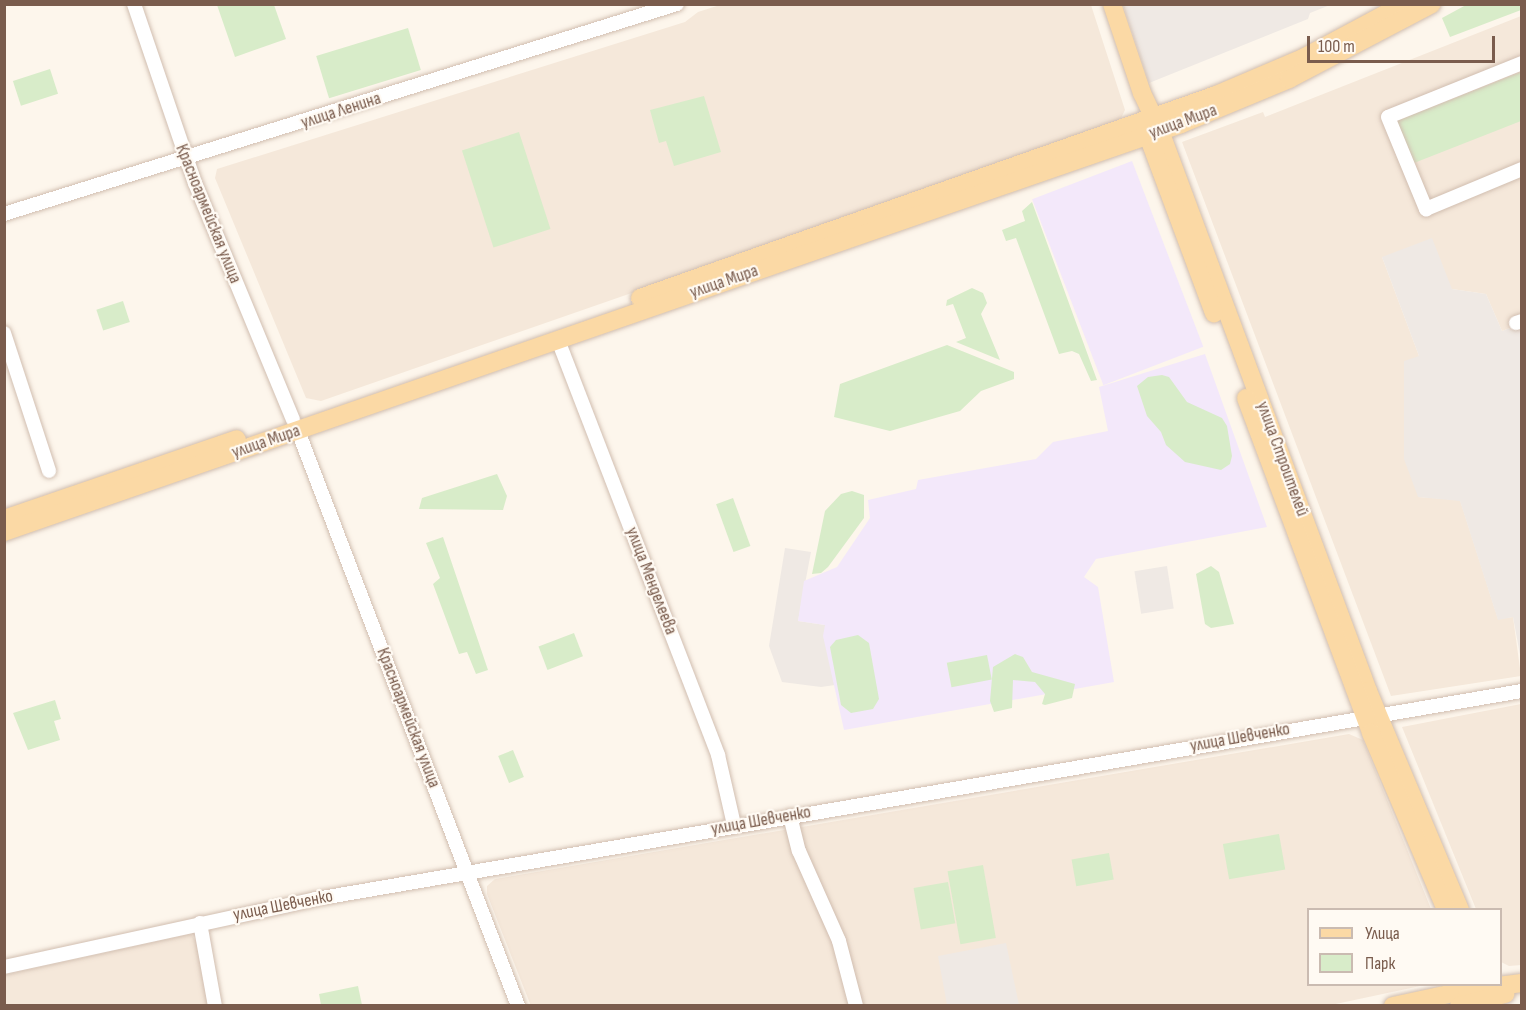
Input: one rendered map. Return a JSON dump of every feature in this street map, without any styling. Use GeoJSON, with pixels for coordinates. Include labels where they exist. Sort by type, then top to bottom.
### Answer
{"type":"FeatureCollection","features":[{"type":"Feature","properties":{"kind":"main road","name":"улица Строителей"},"geometry":{"type":"LineString","coordinates":[[1102,4],[1151,127],[1371,716],[1446,908]]}},
{"type":"Feature","properties":{"kind":"main road","name":"улица Строителей"},"geometry":{"type":"LineString","coordinates":[[1112,4],[1151,127]]}},
{"type":"Feature","properties":{"kind":"main road","name":"улица Мира"},"geometry":{"type":"LineString","coordinates":[[1151,127],[1280,68],[1404,4]]}},
{"type":"Feature","properties":{"kind":"main road","name":"улица Мира"},"geometry":{"type":"LineString","coordinates":[[4,532],[56,509],[1280,84],[1432,4]]}},
{"type":"Feature","properties":{"kind":"main road","name":"улица Мира"},"geometry":{"type":"LineString","coordinates":[[4,519],[56,509]]}},
{"type":"Feature","properties":{"kind":"main road","name":"улица Строителей"},"geometry":{"type":"LineString","coordinates":[[1371,716],[1460,908]]}},
{"type":"Feature","properties":{"kind":"main road"},"geometry":{"type":"LineString","coordinates":[[1459,1005],[1521,983]]}},
{"type":"Feature","properties":{"kind":"main road"},"geometry":{"type":"LineString","coordinates":[[1393,1005],[1521,991]]}},
{"type":"Feature","properties":{"kind":"street","name":"Красноармейская улица"},"geometry":{"type":"LineString","coordinates":[[134,4],[186,160],[296,425],[518,1005]]}},
{"type":"Feature","properties":{"kind":"street","name":"улица Ленина"},"geometry":{"type":"LineString","coordinates":[[4,214],[186,160],[677,4]]}},
{"type":"Feature","properties":{"kind":"street"},"geometry":{"type":"LineString","coordinates":[[1521,63],[1388,117],[1426,209],[1521,169]]}},
{"type":"Feature","properties":{"kind":"street"},"geometry":{"type":"LineString","coordinates":[[4,333],[49,471]]}},
{"type":"Feature","properties":{"kind":"street","name":"улица Менделеева"},"geometry":{"type":"LineString","coordinates":[[556,334],[718,755],[734,825]]}},
{"type":"Feature","properties":{"kind":"street","name":"улица Шевченко"},"geometry":{"type":"LineString","coordinates":[[4,967],[200,923],[467,872],[1521,691]]}},
{"type":"Feature","properties":{"kind":"street"},"geometry":{"type":"LineString","coordinates":[[790,816],[799,851],[839,941],[856,1005]]}},
{"type":"Feature","properties":{"kind":"street"},"geometry":{"type":"LineString","coordinates":[[200,923],[215,1005]]}},
{"type":"Feature","properties":{"kind":"shaded area"},"geometry":{"type":"Polygon","coordinates":[[[1123,4],[1330,5],[1310,13],[1308,19],[1149,83],[1123,4]]]}},
{"type":"Feature","properties":{"kind":"shaded area"},"geometry":{"type":"Polygon","coordinates":[[[720,5],[1091,5],[1125,110],[1120,120],[715,264],[321,401],[306,398],[215,178],[217,169],[685,22],[698,12],[720,5]]]}},
{"type":"Feature","properties":{"kind":"shaded area"},"geometry":{"type":"Polygon","coordinates":[[[1521,16],[1521,324],[1502,331],[1486,294],[1452,289],[1382,257],[1419,356],[1418,497],[1460,500],[1498,619],[1513,617],[1521,676],[1391,696],[1182,142],[1263,112],[1265,117],[1521,16]]]}},
{"type":"Feature","properties":{"kind":"shaded area"},"geometry":{"type":"Polygon","coordinates":[[[1132,161],[1203,347],[1103,385],[1032,199],[1132,161]]]}},
{"type":"Feature","properties":{"kind":"shaded area"},"geometry":{"type":"Polygon","coordinates":[[[1432,238],[1452,289],[1486,294],[1502,331],[1521,324],[1521,660],[1513,617],[1498,620],[1460,501],[1418,497],[1404,459],[1404,361],[1419,356],[1382,257],[1432,238]]]}},
{"type":"Feature","properties":{"kind":"shaded area"},"geometry":{"type":"Polygon","coordinates":[[[1205,354],[1267,527],[1096,559],[1084,577],[1098,587],[1114,682],[844,730],[823,636],[825,625],[798,621],[804,581],[837,567],[870,518],[868,500],[916,489],[918,480],[1036,459],[1053,442],[1108,431],[1099,387],[1205,354]]]}},
{"type":"Feature","properties":{"kind":"shaded area"},"geometry":{"type":"Polygon","coordinates":[[[785,548],[811,552],[798,621],[825,625],[835,685],[821,687],[782,682],[769,646],[785,548]]]}},
{"type":"Feature","properties":{"kind":"shaded area"},"geometry":{"type":"Polygon","coordinates":[[[1167,566],[1174,608],[1141,614],[1134,571],[1167,566]]]}},
{"type":"Feature","properties":{"kind":"shaded area"},"geometry":{"type":"Polygon","coordinates":[[[1521,704],[1521,965],[1509,966],[1502,962],[1502,908],[1476,908],[1402,727],[1521,704]]]}},
{"type":"Feature","properties":{"kind":"shaded area"},"geometry":{"type":"Polygon","coordinates":[[[1349,734],[1363,740],[1431,908],[1307,908],[1307,986],[1420,986],[1331,1005],[531,1006],[487,894],[487,886],[495,879],[1349,734]]]}},
{"type":"Feature","properties":{"kind":"shaded area"},"geometry":{"type":"Polygon","coordinates":[[[191,934],[197,943],[210,1005],[5,1005],[4,975],[191,934]]]}},
{"type":"Feature","properties":{"kind":"shaded area"},"geometry":{"type":"Polygon","coordinates":[[[1006,943],[1019,1005],[947,1005],[938,956],[1006,943]]]}},
{"type":"Feature","properties":{"kind":"green space"},"geometry":{"type":"Polygon","coordinates":[[[217,5],[274,5],[286,39],[235,57],[217,5]]]}},
{"type":"Feature","properties":{"kind":"green space"},"geometry":{"type":"Polygon","coordinates":[[[1466,5],[1521,5],[1521,10],[1450,37],[1442,18],[1466,5]]]}},
{"type":"Feature","properties":{"kind":"green space"},"geometry":{"type":"Polygon","coordinates":[[[408,28],[421,70],[329,98],[316,56],[408,28]]]}},
{"type":"Feature","properties":{"kind":"green space"},"geometry":{"type":"Polygon","coordinates":[[[50,69],[58,94],[21,106],[13,81],[50,69]]]}},
{"type":"Feature","properties":{"kind":"green space"},"geometry":{"type":"Polygon","coordinates":[[[1521,72],[1521,121],[1414,163],[1397,121],[1521,72]]]}},
{"type":"Feature","properties":{"kind":"green space"},"geometry":{"type":"Polygon","coordinates":[[[704,96],[721,152],[674,166],[666,141],[659,143],[650,110],[704,96]]]}},
{"type":"Feature","properties":{"kind":"green space"},"geometry":{"type":"Polygon","coordinates":[[[519,132],[551,229],[493,248],[462,151],[519,132]]]}},
{"type":"Feature","properties":{"kind":"green space"},"geometry":{"type":"Polygon","coordinates":[[[1032,202],[1097,380],[1091,381],[1079,354],[1072,351],[1059,354],[1016,238],[1006,241],[1002,230],[1025,221],[1022,211],[1032,202]]]}},
{"type":"Feature","properties":{"kind":"green space"},"geometry":{"type":"Polygon","coordinates":[[[972,288],[983,293],[987,303],[981,314],[1000,360],[956,342],[966,338],[953,304],[946,306],[947,300],[972,288]]]}},
{"type":"Feature","properties":{"kind":"green space"},"geometry":{"type":"Polygon","coordinates":[[[123,301],[130,322],[103,331],[96,310],[123,301]]]}},
{"type":"Feature","properties":{"kind":"green space"},"geometry":{"type":"Polygon","coordinates":[[[947,345],[1014,372],[1014,379],[981,391],[960,411],[890,431],[834,417],[840,384],[947,345]]]}},
{"type":"Feature","properties":{"kind":"green space"},"geometry":{"type":"Polygon","coordinates":[[[1162,375],[1169,377],[1187,402],[1222,418],[1227,426],[1232,456],[1230,464],[1221,470],[1185,462],[1166,445],[1161,432],[1147,416],[1137,386],[1148,377],[1162,375]]]}},
{"type":"Feature","properties":{"kind":"green space"},"geometry":{"type":"Polygon","coordinates":[[[497,474],[507,496],[503,510],[419,509],[422,498],[497,474]]]}},
{"type":"Feature","properties":{"kind":"green space"},"geometry":{"type":"Polygon","coordinates":[[[852,491],[864,495],[864,518],[828,567],[821,573],[812,574],[825,511],[841,494],[852,491]]]}},
{"type":"Feature","properties":{"kind":"green space"},"geometry":{"type":"Polygon","coordinates":[[[733,498],[750,546],[734,552],[716,504],[733,498]]]}},
{"type":"Feature","properties":{"kind":"green space"},"geometry":{"type":"Polygon","coordinates":[[[443,537],[488,670],[476,674],[467,652],[459,654],[433,584],[440,578],[426,543],[443,537]]]}},
{"type":"Feature","properties":{"kind":"green space"},"geometry":{"type":"Polygon","coordinates":[[[1211,566],[1219,572],[1234,624],[1211,628],[1205,624],[1196,574],[1211,566]]]}},
{"type":"Feature","properties":{"kind":"green space"},"geometry":{"type":"Polygon","coordinates":[[[574,633],[583,656],[547,670],[539,647],[574,633]]]}},
{"type":"Feature","properties":{"kind":"green space"},"geometry":{"type":"Polygon","coordinates":[[[858,635],[869,643],[879,699],[873,709],[851,713],[841,705],[830,647],[836,640],[858,635]]]}},
{"type":"Feature","properties":{"kind":"green space"},"geometry":{"type":"Polygon","coordinates":[[[1015,654],[1023,657],[1032,672],[1075,684],[1072,698],[1045,705],[1042,704],[1045,694],[1035,682],[1013,680],[1012,708],[994,712],[990,701],[993,667],[1015,654]]]}},
{"type":"Feature","properties":{"kind":"green space"},"geometry":{"type":"Polygon","coordinates":[[[987,655],[992,680],[952,687],[947,663],[987,655]]]}},
{"type":"Feature","properties":{"kind":"green space"},"geometry":{"type":"Polygon","coordinates":[[[55,700],[61,719],[54,721],[60,740],[28,750],[13,713],[55,700]]]}},
{"type":"Feature","properties":{"kind":"green space"},"geometry":{"type":"Polygon","coordinates":[[[513,750],[524,777],[509,783],[498,756],[513,750]]]}},
{"type":"Feature","properties":{"kind":"green space"},"geometry":{"type":"Polygon","coordinates":[[[1279,834],[1285,869],[1229,879],[1223,844],[1279,834]]]}},
{"type":"Feature","properties":{"kind":"green space"},"geometry":{"type":"Polygon","coordinates":[[[1109,853],[1114,880],[1076,886],[1072,860],[1109,853]]]}},
{"type":"Feature","properties":{"kind":"green space"},"geometry":{"type":"Polygon","coordinates":[[[983,865],[996,938],[960,944],[948,871],[983,865]]]}},
{"type":"Feature","properties":{"kind":"green space"},"geometry":{"type":"Polygon","coordinates":[[[948,882],[955,923],[921,929],[914,888],[948,882]]]}},
{"type":"Feature","properties":{"kind":"green space"},"geometry":{"type":"Polygon","coordinates":[[[358,986],[362,1005],[321,1005],[319,994],[358,986]]]}}]}
